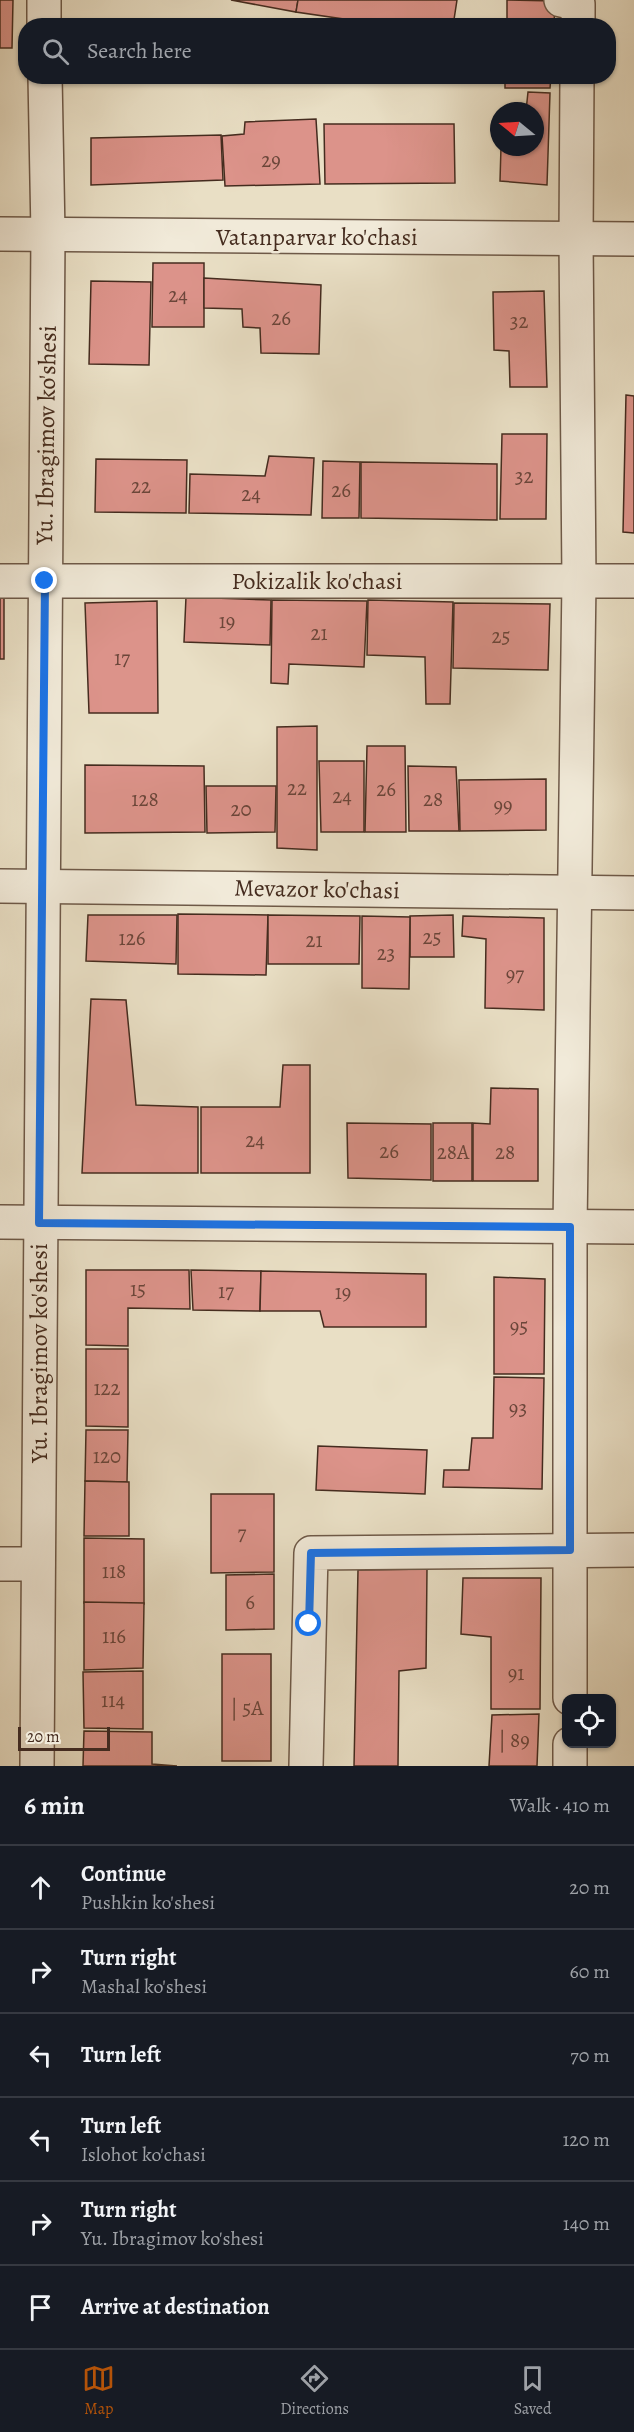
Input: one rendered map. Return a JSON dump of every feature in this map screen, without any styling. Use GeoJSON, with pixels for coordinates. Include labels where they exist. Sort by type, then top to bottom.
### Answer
{"type":"FeatureCollection","features":[{"type":"Feature","properties":{"kind":"street"},"geometry":{"type":"LineString","coordinates":[[44,0],[45,18]]}},
{"type":"Feature","properties":{"kind":"street"},"geometry":{"type":"LineString","coordinates":[[561,0],[578,4],[578,18]]}},
{"type":"Feature","properties":{"kind":"street","name":"Yu. Ibragimov ko'shesi"},"geometry":{"type":"LineString","coordinates":[[37,1766],[39,1223],[48,234],[45,84]]}},
{"type":"Feature","properties":{"kind":"street"},"geometry":{"type":"LineString","coordinates":[[570,1694],[570,1227],[579,581],[577,84]]}},
{"type":"Feature","properties":{"kind":"street","name":"Vatanparvar ko'chasi"},"geometry":{"type":"LineString","coordinates":[[0,234],[634,239]]}},
{"type":"Feature","properties":{"kind":"street","name":"Pokizalik ko'chasi"},"geometry":{"type":"LineString","coordinates":[[0,581],[634,581]]}},
{"type":"Feature","properties":{"kind":"street","name":"Mevazor ko'chasi"},"geometry":{"type":"LineString","coordinates":[[0,886],[634,893]]}},
{"type":"Feature","properties":{"kind":"street"},"geometry":{"type":"LineString","coordinates":[[0,1222],[634,1227]]}},
{"type":"Feature","properties":{"kind":"street"},"geometry":{"type":"LineString","coordinates":[[306,1766],[311,1553],[634,1550]]}},
{"type":"Feature","properties":{"kind":"street"},"geometry":{"type":"LineString","coordinates":[[0,1564],[38,1564]]}},
{"type":"Feature","properties":{"kind":"street"},"geometry":{"type":"LineString","coordinates":[[570,1748],[570,1766]]}},
{"type":"Feature","properties":{"kind":"building"},"geometry":{"type":"Polygon","coordinates":[[[0,0],[13,0],[12,48],[0,48],[0,0]]]}},
{"type":"Feature","properties":{"kind":"building"},"geometry":{"type":"Polygon","coordinates":[[[231,0],[298,0],[296,12],[231,0]]]}},
{"type":"Feature","properties":{"kind":"building"},"geometry":{"type":"Polygon","coordinates":[[[298,0],[457,0],[454,18],[337,18],[296,12],[298,0]]]}},
{"type":"Feature","properties":{"kind":"building"},"geometry":{"type":"Polygon","coordinates":[[[507,0],[555,1],[554,18],[507,18],[507,0]]]}},
{"type":"Feature","properties":{"kind":"building"},"geometry":{"type":"Polygon","coordinates":[[[505,84],[550,84],[550,88],[505,88],[505,84]]]}},
{"type":"Feature","properties":{"kind":"building"},"geometry":{"type":"Polygon","coordinates":[[[528,92],[550,93],[547,185],[500,181],[501,156],[544,156],[544,102],[527,102],[528,92]]]}},
{"type":"Feature","properties":{"kind":"building"},"geometry":{"type":"Polygon","coordinates":[[[316,119],[320,184],[225,186],[222,136],[244,134],[245,122],[316,119]]]}},
{"type":"Feature","properties":{"kind":"building"},"geometry":{"type":"Polygon","coordinates":[[[324,124],[454,124],[455,183],[325,184],[324,124]]]}},
{"type":"Feature","properties":{"kind":"building"},"geometry":{"type":"Polygon","coordinates":[[[221,135],[223,180],[91,185],[91,138],[221,135]]]}},
{"type":"Feature","properties":{"kind":"building"},"geometry":{"type":"Polygon","coordinates":[[[153,263],[204,263],[204,327],[152,327],[153,263]]]}},
{"type":"Feature","properties":{"kind":"building"},"geometry":{"type":"Polygon","coordinates":[[[204,278],[321,285],[319,354],[261,353],[260,328],[243,327],[242,309],[204,308],[204,278]]]}},
{"type":"Feature","properties":{"kind":"building"},"geometry":{"type":"Polygon","coordinates":[[[91,281],[151,282],[149,365],[89,364],[91,281]]]}},
{"type":"Feature","properties":{"kind":"building"},"geometry":{"type":"Polygon","coordinates":[[[544,291],[547,387],[510,387],[509,351],[494,350],[493,292],[544,291]]]}},
{"type":"Feature","properties":{"kind":"building"},"geometry":{"type":"Polygon","coordinates":[[[626,395],[634,396],[634,533],[623,532],[626,395]]]}},
{"type":"Feature","properties":{"kind":"building"},"geometry":{"type":"Polygon","coordinates":[[[502,434],[547,434],[546,519],[500,519],[502,434]]]}},
{"type":"Feature","properties":{"kind":"building"},"geometry":{"type":"Polygon","coordinates":[[[269,456],[314,458],[311,515],[189,513],[190,474],[265,476],[269,456]]]}},
{"type":"Feature","properties":{"kind":"building"},"geometry":{"type":"Polygon","coordinates":[[[96,459],[187,460],[186,513],[95,512],[96,459]]]}},
{"type":"Feature","properties":{"kind":"building"},"geometry":{"type":"Polygon","coordinates":[[[323,461],[360,462],[359,518],[322,518],[323,461]]]}},
{"type":"Feature","properties":{"kind":"building"},"geometry":{"type":"Polygon","coordinates":[[[361,462],[497,464],[497,520],[361,518],[361,462]]]}},
{"type":"Feature","properties":{"kind":"building"},"geometry":{"type":"Polygon","coordinates":[[[0,583],[4,583],[4,659],[0,659],[0,583]]]}},
{"type":"Feature","properties":{"kind":"building"},"geometry":{"type":"Polygon","coordinates":[[[186,597],[271,600],[270,645],[184,642],[186,597]]]}},
{"type":"Feature","properties":{"kind":"building"},"geometry":{"type":"Polygon","coordinates":[[[272,600],[367,601],[364,667],[289,664],[288,684],[271,683],[272,600]]]}},
{"type":"Feature","properties":{"kind":"building"},"geometry":{"type":"Polygon","coordinates":[[[368,600],[453,602],[450,704],[426,704],[425,657],[367,655],[368,600]]]}},
{"type":"Feature","properties":{"kind":"building"},"geometry":{"type":"Polygon","coordinates":[[[157,601],[158,713],[89,713],[85,603],[157,601]]]}},
{"type":"Feature","properties":{"kind":"building"},"geometry":{"type":"Polygon","coordinates":[[[454,603],[550,604],[548,670],[453,668],[454,603]]]}},
{"type":"Feature","properties":{"kind":"building"},"geometry":{"type":"Polygon","coordinates":[[[317,726],[317,850],[277,848],[277,727],[317,726]]]}},
{"type":"Feature","properties":{"kind":"building"},"geometry":{"type":"Polygon","coordinates":[[[367,746],[405,746],[406,832],[365,832],[367,746]]]}},
{"type":"Feature","properties":{"kind":"building"},"geometry":{"type":"Polygon","coordinates":[[[319,761],[364,761],[364,832],[321,832],[319,761]]]}},
{"type":"Feature","properties":{"kind":"building"},"geometry":{"type":"Polygon","coordinates":[[[85,765],[204,766],[205,832],[85,833],[85,765]]]}},
{"type":"Feature","properties":{"kind":"building"},"geometry":{"type":"Polygon","coordinates":[[[408,766],[456,767],[459,831],[409,831],[408,766]]]}},
{"type":"Feature","properties":{"kind":"building"},"geometry":{"type":"Polygon","coordinates":[[[546,779],[546,830],[460,831],[459,780],[546,779]]]}},
{"type":"Feature","properties":{"kind":"building"},"geometry":{"type":"Polygon","coordinates":[[[206,786],[276,786],[275,832],[207,833],[206,786]]]}},
{"type":"Feature","properties":{"kind":"building"},"geometry":{"type":"Polygon","coordinates":[[[178,914],[268,915],[266,975],[178,974],[178,914]]]}},
{"type":"Feature","properties":{"kind":"building"},"geometry":{"type":"Polygon","coordinates":[[[88,915],[177,915],[176,964],[86,961],[88,915]]]}},
{"type":"Feature","properties":{"kind":"building"},"geometry":{"type":"Polygon","coordinates":[[[268,915],[360,916],[359,964],[268,964],[268,915]]]}},
{"type":"Feature","properties":{"kind":"building"},"geometry":{"type":"Polygon","coordinates":[[[453,915],[454,957],[410,957],[410,916],[453,915]]]}},
{"type":"Feature","properties":{"kind":"building"},"geometry":{"type":"Polygon","coordinates":[[[362,916],[410,917],[409,989],[362,988],[362,916]]]}},
{"type":"Feature","properties":{"kind":"building"},"geometry":{"type":"Polygon","coordinates":[[[463,916],[544,918],[544,1010],[485,1008],[486,939],[462,936],[463,916]]]}},
{"type":"Feature","properties":{"kind":"building"},"geometry":{"type":"Polygon","coordinates":[[[91,999],[126,1000],[136,1105],[198,1107],[198,1173],[82,1173],[91,999]]]}},
{"type":"Feature","properties":{"kind":"building"},"geometry":{"type":"Polygon","coordinates":[[[283,1065],[310,1065],[310,1173],[201,1173],[201,1107],[280,1107],[283,1065]]]}},
{"type":"Feature","properties":{"kind":"building"},"geometry":{"type":"Polygon","coordinates":[[[491,1088],[538,1089],[538,1181],[473,1181],[473,1123],[490,1124],[491,1088]]]}},
{"type":"Feature","properties":{"kind":"building"},"geometry":{"type":"Polygon","coordinates":[[[347,1123],[431,1124],[431,1180],[348,1178],[347,1123]]]}},
{"type":"Feature","properties":{"kind":"building"},"geometry":{"type":"Polygon","coordinates":[[[433,1123],[472,1123],[472,1181],[433,1181],[433,1123]]]}},
{"type":"Feature","properties":{"kind":"building"},"geometry":{"type":"Polygon","coordinates":[[[86,1270],[189,1270],[190,1309],[128,1308],[128,1346],[86,1345],[86,1270]]]}},
{"type":"Feature","properties":{"kind":"building"},"geometry":{"type":"Polygon","coordinates":[[[191,1270],[261,1271],[260,1311],[193,1310],[191,1270]]]}},
{"type":"Feature","properties":{"kind":"building"},"geometry":{"type":"Polygon","coordinates":[[[261,1271],[426,1274],[426,1327],[324,1327],[320,1311],[260,1311],[261,1271]]]}},
{"type":"Feature","properties":{"kind":"building"},"geometry":{"type":"Polygon","coordinates":[[[494,1277],[545,1279],[544,1374],[494,1374],[494,1277]]]}},
{"type":"Feature","properties":{"kind":"building"},"geometry":{"type":"Polygon","coordinates":[[[86,1349],[128,1349],[128,1427],[86,1426],[86,1349]]]}},
{"type":"Feature","properties":{"kind":"building"},"geometry":{"type":"Polygon","coordinates":[[[494,1377],[544,1378],[542,1489],[443,1487],[444,1470],[469,1470],[472,1438],[493,1438],[494,1377]]]}},
{"type":"Feature","properties":{"kind":"building"},"geometry":{"type":"Polygon","coordinates":[[[86,1430],[128,1430],[127,1482],[85,1481],[86,1430]]]}},
{"type":"Feature","properties":{"kind":"building"},"geometry":{"type":"Polygon","coordinates":[[[318,1446],[427,1450],[425,1494],[316,1490],[318,1446]]]}},
{"type":"Feature","properties":{"kind":"building"},"geometry":{"type":"Polygon","coordinates":[[[85,1481],[129,1482],[129,1536],[84,1536],[85,1481]]]}},
{"type":"Feature","properties":{"kind":"building"},"geometry":{"type":"Polygon","coordinates":[[[211,1494],[274,1494],[274,1572],[211,1573],[211,1494]]]}},
{"type":"Feature","properties":{"kind":"building"},"geometry":{"type":"Polygon","coordinates":[[[84,1538],[144,1539],[144,1604],[84,1603],[84,1538]]]}},
{"type":"Feature","properties":{"kind":"building"},"geometry":{"type":"Polygon","coordinates":[[[427,1569],[426,1668],[399,1671],[398,1766],[354,1766],[358,1570],[427,1569]]]}},
{"type":"Feature","properties":{"kind":"building"},"geometry":{"type":"Polygon","coordinates":[[[274,1574],[274,1629],[226,1630],[226,1575],[274,1574]]]}},
{"type":"Feature","properties":{"kind":"building"},"geometry":{"type":"Polygon","coordinates":[[[463,1578],[541,1578],[540,1709],[491,1709],[491,1637],[461,1634],[463,1578]]]}},
{"type":"Feature","properties":{"kind":"building"},"geometry":{"type":"Polygon","coordinates":[[[84,1602],[144,1603],[143,1668],[84,1670],[84,1602]]]}},
{"type":"Feature","properties":{"kind":"building"},"geometry":{"type":"Polygon","coordinates":[[[222,1654],[271,1654],[271,1761],[222,1761],[222,1654]]]}},
{"type":"Feature","properties":{"kind":"building"},"geometry":{"type":"Polygon","coordinates":[[[143,1671],[143,1729],[84,1728],[83,1672],[143,1671]]]}},
{"type":"Feature","properties":{"kind":"building"},"geometry":{"type":"Polygon","coordinates":[[[539,1714],[537,1766],[489,1766],[492,1715],[539,1714]]]}},
{"type":"Feature","properties":{"kind":"building"},"geometry":{"type":"Polygon","coordinates":[[[84,1731],[152,1732],[152,1764],[177,1766],[83,1766],[84,1731]]]}},
{"type":"Feature","properties":{"kind":"route"},"geometry":{"type":"LineString","coordinates":[[45,581],[39,1223],[570,1227],[570,1550],[311,1553],[309,1624]]}}]}
